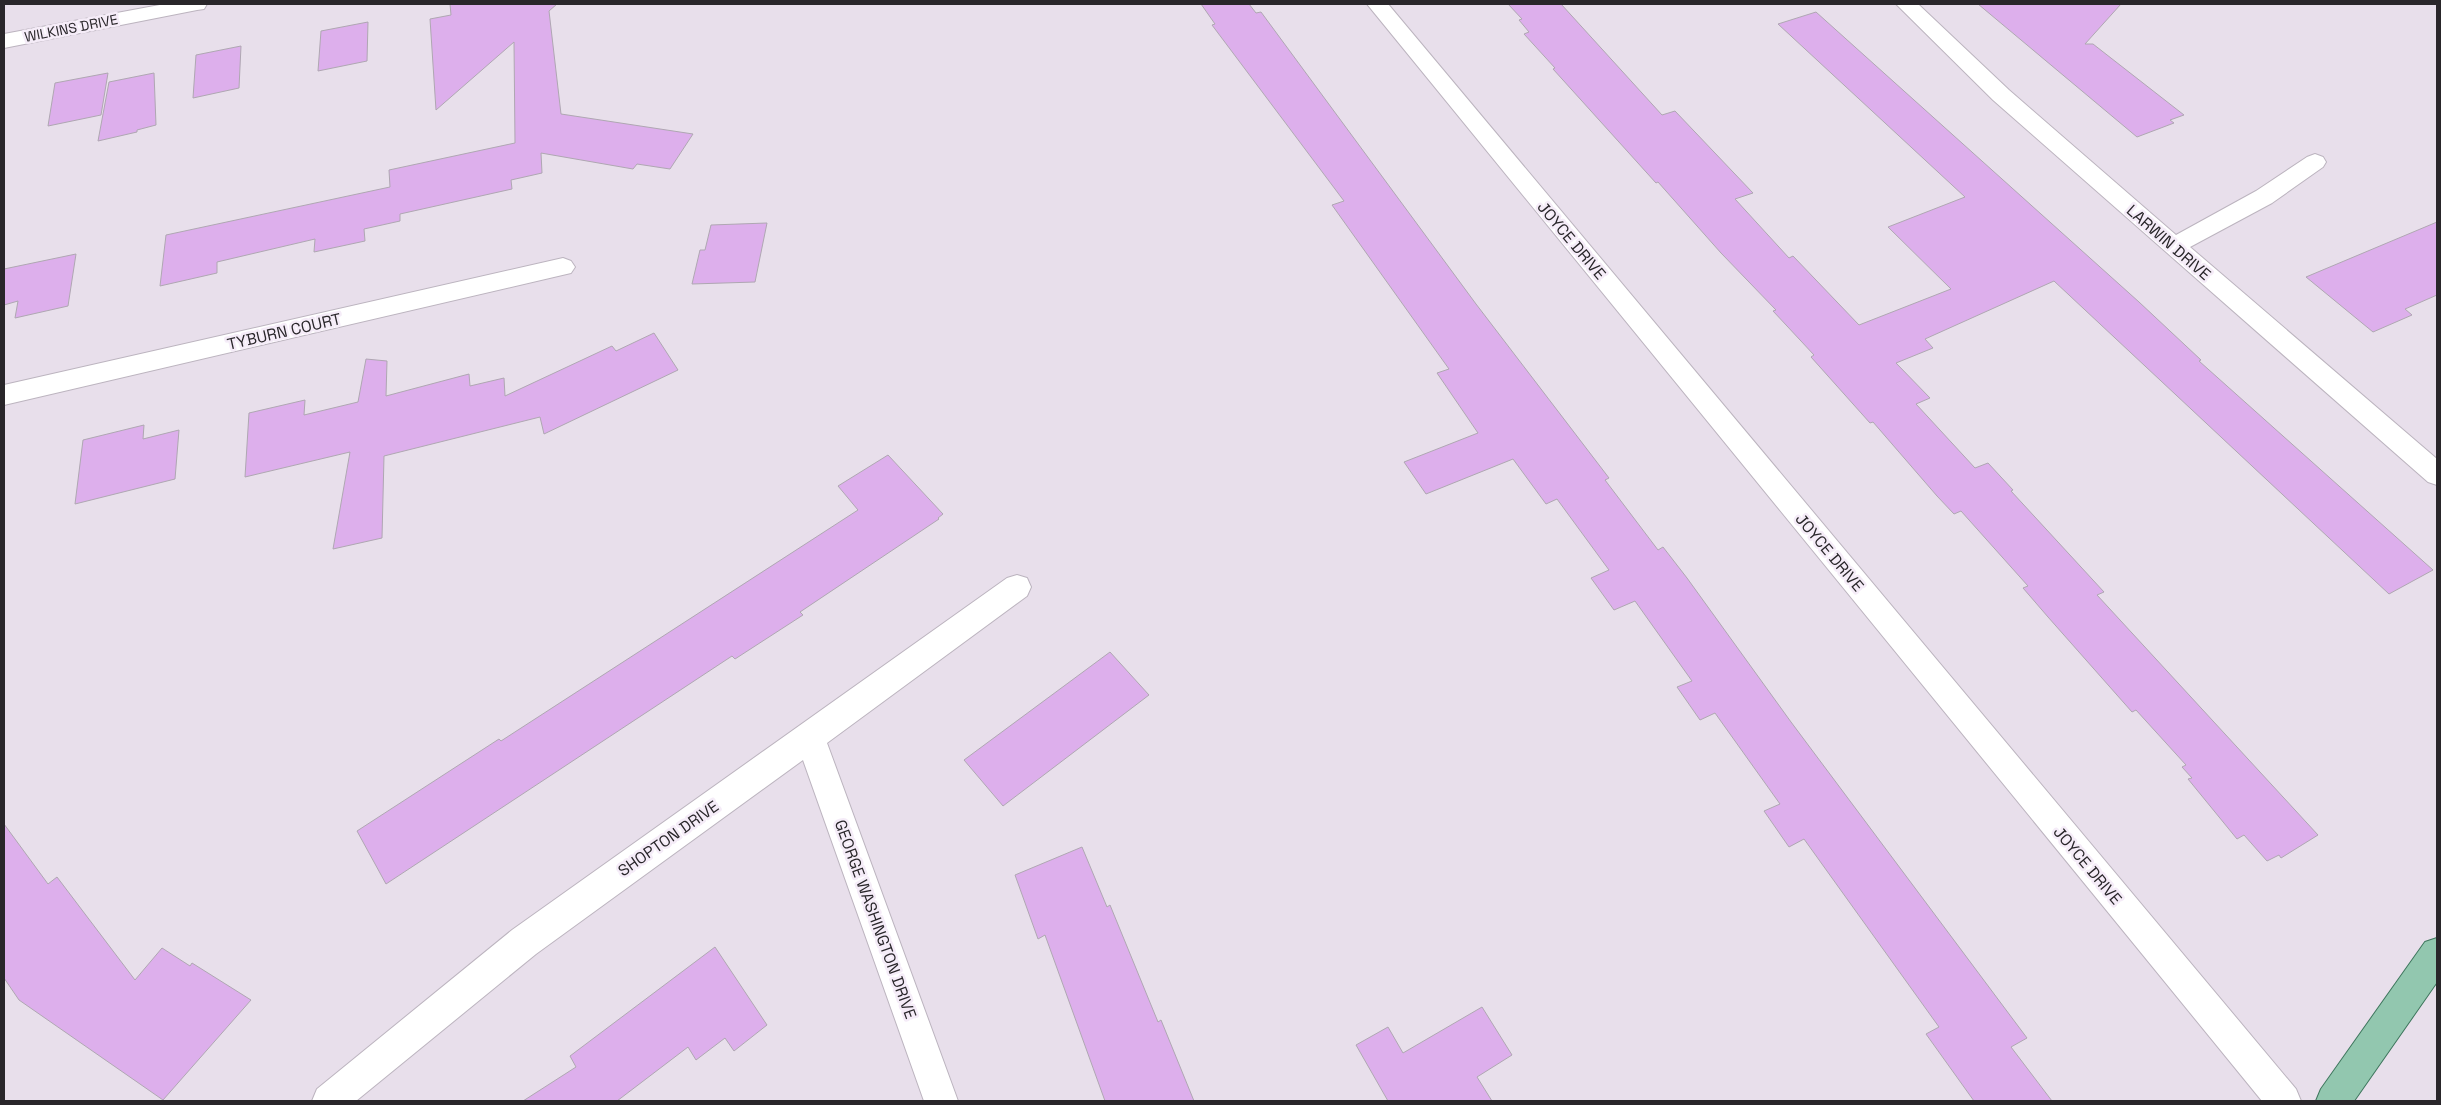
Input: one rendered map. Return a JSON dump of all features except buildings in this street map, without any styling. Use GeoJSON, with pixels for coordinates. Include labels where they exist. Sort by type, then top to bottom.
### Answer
{"type":"FeatureCollection","features":[{"type":"Feature","properties":{"kind":"main road"},"geometry":{"type":"LineString","coordinates":[[2333,1101],[2437,954]]}},
{"type":"Feature","properties":{"kind":"street","name":"WILKINS DRIVE"},"geometry":{"type":"LineString","coordinates":[[4,41],[197,4]]}},
{"type":"Feature","properties":{"kind":"street","name":"JOYCE DRIVE"},"geometry":{"type":"LineString","coordinates":[[1377,4],[2284,1101]]}},
{"type":"Feature","properties":{"kind":"street","name":"LARWIN DRIVE"},"geometry":{"type":"LineString","coordinates":[[1906,4],[2001,95],[2437,474]]}},
{"type":"Feature","properties":{"kind":"street"},"geometry":{"type":"LineString","coordinates":[[2173,246],[2252,205],[2288,183],[2315,162]]}},
{"type":"Feature","properties":{"kind":"street","name":"TYBURN COURT"},"geometry":{"type":"LineString","coordinates":[[4,395],[563,266]]}},
{"type":"Feature","properties":{"kind":"street","name":"SHOPTON DRIVE"},"geometry":{"type":"LineString","coordinates":[[329,1101],[524,942],[810,738],[1017,587]]}},
{"type":"Feature","properties":{"kind":"street","name":"GEORGE WASHINGTON DRIVE"},"geometry":{"type":"LineString","coordinates":[[810,738],[941,1101]]}}]}
